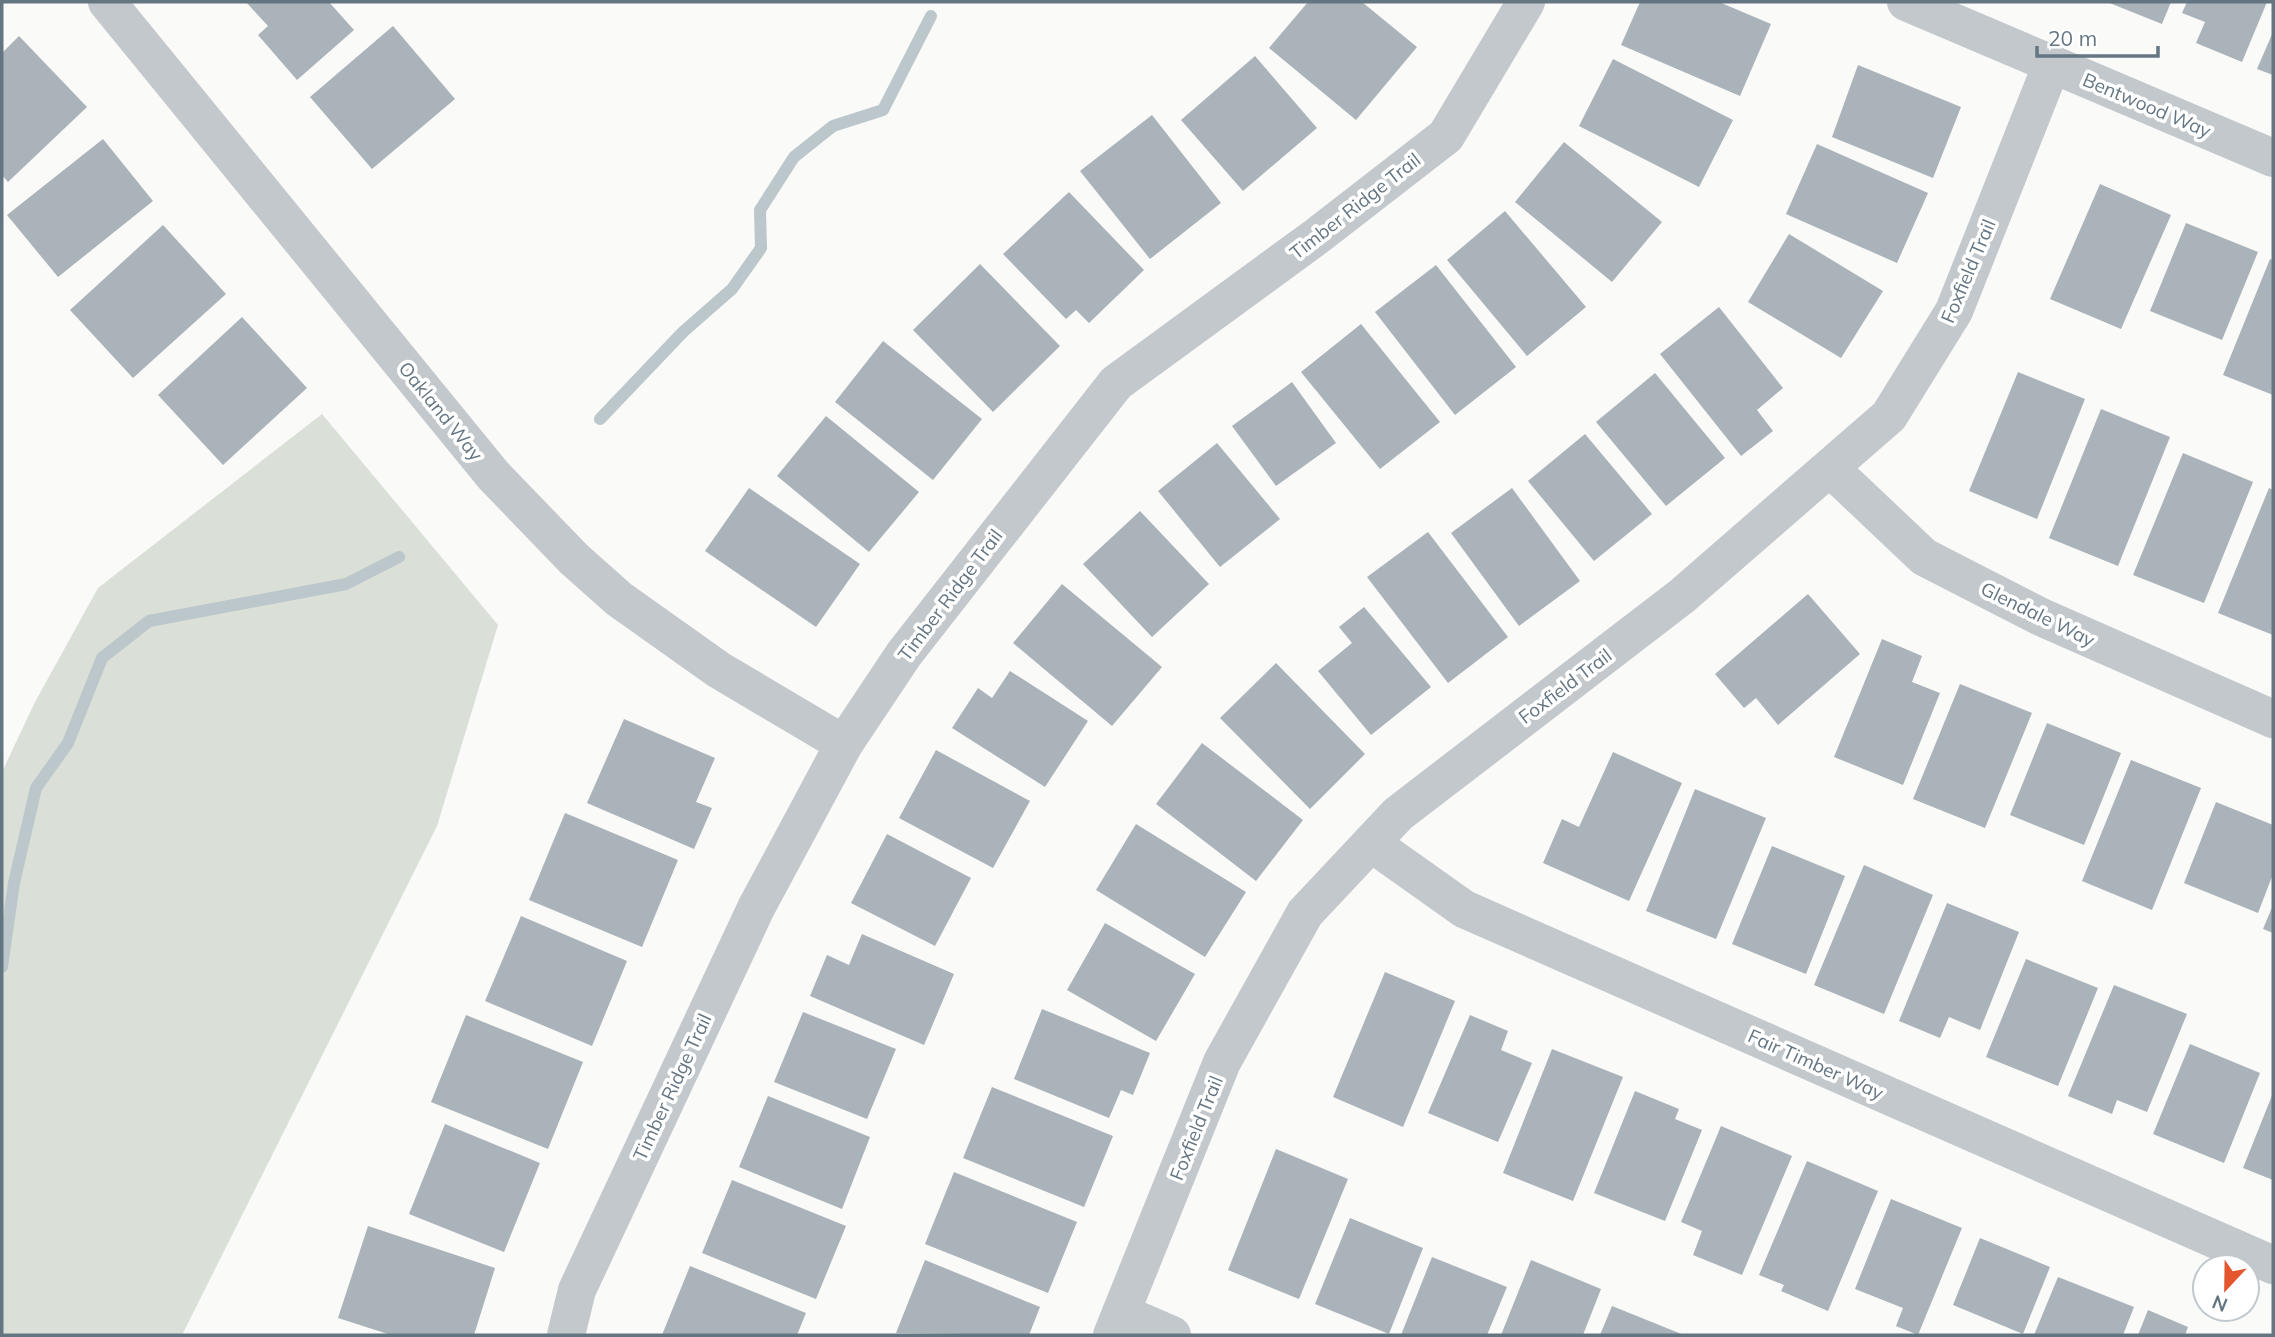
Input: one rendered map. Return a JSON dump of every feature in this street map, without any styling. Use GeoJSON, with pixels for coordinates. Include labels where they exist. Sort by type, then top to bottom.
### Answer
{"type":"FeatureCollection","features":[{"type":"Feature","properties":{"kind":"street","name":"Oakland Way"},"geometry":{"type":"LineString","coordinates":[[107,2],[493,475],[574,559],[619,599],[719,670],[844,744]]}},
{"type":"Feature","properties":{"kind":"street","name":"Timber Ridge Trail"},"geometry":{"type":"LineString","coordinates":[[566,1335],[577,1290],[756,908],[844,744],[904,654],[1116,383],[1317,236],[1446,136],[1526,2]]}},
{"type":"Feature","properties":{"kind":"street","name":"Bentwood Way"},"geometry":{"type":"LineString","coordinates":[[1906,2],[2273,158]]}},
{"type":"Feature","properties":{"kind":"street","name":"Foxfield Trail"},"geometry":{"type":"LineString","coordinates":[[1116,1324],[1222,1062],[1305,913],[1398,814],[1682,596],[1889,416],[1954,312],[2052,64]]}},
{"type":"Feature","properties":{"kind":"street","name":"Glendale Way"},"geometry":{"type":"LineString","coordinates":[[1830,468],[1924,557],[2041,617],[2273,719]]}},
{"type":"Feature","properties":{"kind":"street","name":"Fair Timber Way"},"geometry":{"type":"LineString","coordinates":[[1371,843],[1464,909],[2273,1265]]}},
{"type":"Feature","properties":{"kind":"street"},"geometry":{"type":"LineString","coordinates":[[1116,1324],[1172,1335]]}},
{"type":"Feature","properties":{"kind":"shaded area"},"geometry":{"type":"Polygon","coordinates":[[[322,414],[498,625],[437,826],[182,1335],[2,1335],[2,772],[35,702],[98,588],[322,414]]]}},
{"type":"Feature","properties":{"kind":"building"},"geometry":{"type":"Polygon","coordinates":[[[246,2],[329,2],[354,30],[297,80],[258,35],[268,26],[246,2]]]}},
{"type":"Feature","properties":{"kind":"building"},"geometry":{"type":"Polygon","coordinates":[[[1308,2],[1362,2],[1417,47],[1356,120],[1269,48],[1308,2]]]}},
{"type":"Feature","properties":{"kind":"building"},"geometry":{"type":"Polygon","coordinates":[[[1640,2],[1719,2],[1771,24],[1740,96],[1621,45],[1640,2]]]}},
{"type":"Feature","properties":{"kind":"building"},"geometry":{"type":"Polygon","coordinates":[[[2107,2],[2171,2],[2162,24],[2107,2]]]}},
{"type":"Feature","properties":{"kind":"building"},"geometry":{"type":"Polygon","coordinates":[[[2187,2],[2267,2],[2242,62],[2196,43],[2205,22],[2182,13],[2187,2]]]}},
{"type":"Feature","properties":{"kind":"building"},"geometry":{"type":"Polygon","coordinates":[[[393,26],[455,99],[372,169],[310,97],[393,26]]]}},
{"type":"Feature","properties":{"kind":"building"},"geometry":{"type":"Polygon","coordinates":[[[2273,32],[2273,75],[2257,69],[2273,32]]]}},
{"type":"Feature","properties":{"kind":"building"},"geometry":{"type":"Polygon","coordinates":[[[19,36],[87,107],[8,182],[2,175],[2,53],[19,36]]]}},
{"type":"Feature","properties":{"kind":"building"},"geometry":{"type":"Polygon","coordinates":[[[1255,56],[1317,128],[1243,191],[1181,120],[1255,56]]]}},
{"type":"Feature","properties":{"kind":"building"},"geometry":{"type":"Polygon","coordinates":[[[1613,59],[1733,120],[1699,187],[1579,126],[1613,59]]]}},
{"type":"Feature","properties":{"kind":"building"},"geometry":{"type":"Polygon","coordinates":[[[1858,65],[1961,107],[1933,178],[1832,137],[1858,65]]]}},
{"type":"Feature","properties":{"kind":"building"},"geometry":{"type":"Polygon","coordinates":[[[1152,115],[1221,203],[1150,259],[1080,171],[1152,115]]]}},
{"type":"Feature","properties":{"kind":"building"},"geometry":{"type":"Polygon","coordinates":[[[103,139],[153,201],[58,277],[7,215],[103,139]]]}},
{"type":"Feature","properties":{"kind":"building"},"geometry":{"type":"Polygon","coordinates":[[[1564,142],[1662,222],[1612,282],[1515,202],[1564,142]]]}},
{"type":"Feature","properties":{"kind":"building"},"geometry":{"type":"Polygon","coordinates":[[[1817,144],[1928,193],[1897,263],[1786,214],[1817,144]]]}},
{"type":"Feature","properties":{"kind":"building"},"geometry":{"type":"Polygon","coordinates":[[[2100,184],[2171,215],[2121,329],[2050,299],[2100,184]]]}},
{"type":"Feature","properties":{"kind":"building"},"geometry":{"type":"Polygon","coordinates":[[[1069,192],[1144,270],[1089,323],[1076,310],[1066,319],[1003,254],[1069,192]]]}},
{"type":"Feature","properties":{"kind":"building"},"geometry":{"type":"Polygon","coordinates":[[[1505,211],[1586,307],[1527,356],[1447,260],[1505,211]]]}},
{"type":"Feature","properties":{"kind":"building"},"geometry":{"type":"Polygon","coordinates":[[[2186,223],[2258,252],[2222,340],[2150,311],[2186,223]]]}},
{"type":"Feature","properties":{"kind":"building"},"geometry":{"type":"Polygon","coordinates":[[[163,225],[226,294],[133,378],[70,310],[163,225]]]}},
{"type":"Feature","properties":{"kind":"building"},"geometry":{"type":"Polygon","coordinates":[[[1789,234],[1883,291],[1841,358],[1748,302],[1789,234]]]}},
{"type":"Feature","properties":{"kind":"building"},"geometry":{"type":"Polygon","coordinates":[[[2270,259],[2273,260],[2273,395],[2223,375],[2270,259]]]}},
{"type":"Feature","properties":{"kind":"building"},"geometry":{"type":"Polygon","coordinates":[[[980,264],[1060,346],[993,412],[913,330],[980,264]]]}},
{"type":"Feature","properties":{"kind":"building"},"geometry":{"type":"Polygon","coordinates":[[[1436,265],[1516,367],[1455,415],[1375,312],[1436,265]]]}},
{"type":"Feature","properties":{"kind":"building"},"geometry":{"type":"Polygon","coordinates":[[[1719,307],[1783,388],[1757,410],[1773,431],[1741,456],[1660,354],[1719,307]]]}},
{"type":"Feature","properties":{"kind":"building"},"geometry":{"type":"Polygon","coordinates":[[[242,317],[307,388],[223,465],[158,395],[242,317]]]}},
{"type":"Feature","properties":{"kind":"building"},"geometry":{"type":"Polygon","coordinates":[[[1361,324],[1440,422],[1380,469],[1301,372],[1361,324]]]}},
{"type":"Feature","properties":{"kind":"building"},"geometry":{"type":"Polygon","coordinates":[[[883,341],[982,419],[933,480],[835,402],[883,341]]]}},
{"type":"Feature","properties":{"kind":"building"},"geometry":{"type":"Polygon","coordinates":[[[2018,372],[2085,399],[2037,519],[1969,491],[2018,372]]]}},
{"type":"Feature","properties":{"kind":"building"},"geometry":{"type":"Polygon","coordinates":[[[1655,373],[1725,458],[1666,506],[1596,422],[1655,373]]]}},
{"type":"Feature","properties":{"kind":"building"},"geometry":{"type":"Polygon","coordinates":[[[1292,382],[1336,443],[1276,486],[1232,426],[1292,382]]]}},
{"type":"Feature","properties":{"kind":"building"},"geometry":{"type":"Polygon","coordinates":[[[2101,409],[2170,437],[2118,566],[2049,538],[2101,409]]]}},
{"type":"Feature","properties":{"kind":"building"},"geometry":{"type":"Polygon","coordinates":[[[826,416],[919,492],[869,552],[777,476],[826,416]]]}},
{"type":"Feature","properties":{"kind":"building"},"geometry":{"type":"Polygon","coordinates":[[[1585,434],[1652,514],[1594,561],[1528,481],[1585,434]]]}},
{"type":"Feature","properties":{"kind":"building"},"geometry":{"type":"Polygon","coordinates":[[[1217,443],[1280,519],[1220,567],[1158,491],[1217,443]]]}},
{"type":"Feature","properties":{"kind":"building"},"geometry":{"type":"Polygon","coordinates":[[[2183,453],[2253,482],[2204,603],[2133,575],[2183,453]]]}},
{"type":"Feature","properties":{"kind":"building"},"geometry":{"type":"Polygon","coordinates":[[[749,488],[860,564],[816,627],[705,551],[749,488]]]}},
{"type":"Feature","properties":{"kind":"building"},"geometry":{"type":"Polygon","coordinates":[[[1512,488],[1580,581],[1519,626],[1451,533],[1512,488]]]}},
{"type":"Feature","properties":{"kind":"building"},"geometry":{"type":"Polygon","coordinates":[[[2269,488],[2273,490],[2273,635],[2218,613],[2269,488]]]}},
{"type":"Feature","properties":{"kind":"building"},"geometry":{"type":"Polygon","coordinates":[[[1140,511],[1209,584],[1152,637],[1083,564],[1140,511]]]}},
{"type":"Feature","properties":{"kind":"building"},"geometry":{"type":"Polygon","coordinates":[[[1428,532],[1508,637],[1448,683],[1367,577],[1428,532]]]}},
{"type":"Feature","properties":{"kind":"building"},"geometry":{"type":"Polygon","coordinates":[[[1062,584],[1162,667],[1112,726],[1013,643],[1062,584]]]}},
{"type":"Feature","properties":{"kind":"building"},"geometry":{"type":"Polygon","coordinates":[[[1808,594],[1860,654],[1778,725],[1756,698],[1744,708],[1715,674],[1808,594]]]}},
{"type":"Feature","properties":{"kind":"building"},"geometry":{"type":"Polygon","coordinates":[[[1364,607],[1431,687],[1371,735],[1318,671],[1352,643],[1339,627],[1364,607]]]}},
{"type":"Feature","properties":{"kind":"building"},"geometry":{"type":"Polygon","coordinates":[[[1882,639],[1922,656],[1912,682],[1940,693],[1903,785],[1834,757],[1882,639]]]}},
{"type":"Feature","properties":{"kind":"building"},"geometry":{"type":"Polygon","coordinates":[[[1276,663],[1365,754],[1310,809],[1220,718],[1276,663]]]}},
{"type":"Feature","properties":{"kind":"building"},"geometry":{"type":"Polygon","coordinates":[[[1010,671],[1088,721],[1045,787],[952,728],[978,688],[992,698],[1010,671]]]}},
{"type":"Feature","properties":{"kind":"building"},"geometry":{"type":"Polygon","coordinates":[[[1960,684],[2032,713],[1985,828],[1913,799],[1960,684]]]}},
{"type":"Feature","properties":{"kind":"building"},"geometry":{"type":"Polygon","coordinates":[[[624,719],[715,758],[696,802],[712,808],[694,849],[587,803],[624,719]]]}},
{"type":"Feature","properties":{"kind":"building"},"geometry":{"type":"Polygon","coordinates":[[[2047,723],[2121,753],[2084,845],[2010,815],[2047,723]]]}},
{"type":"Feature","properties":{"kind":"building"},"geometry":{"type":"Polygon","coordinates":[[[1202,743],[1303,820],[1256,881],[1156,804],[1202,743]]]}},
{"type":"Feature","properties":{"kind":"building"},"geometry":{"type":"Polygon","coordinates":[[[936,750],[1030,801],[993,868],[899,818],[936,750]]]}},
{"type":"Feature","properties":{"kind":"building"},"geometry":{"type":"Polygon","coordinates":[[[1613,752],[1682,783],[1629,901],[1543,863],[1562,819],[1579,827],[1613,752]]]}},
{"type":"Feature","properties":{"kind":"building"},"geometry":{"type":"Polygon","coordinates":[[[2131,760],[2201,788],[2152,910],[2082,881],[2131,760]]]}},
{"type":"Feature","properties":{"kind":"building"},"geometry":{"type":"Polygon","coordinates":[[[1695,789],[1766,818],[1716,939],[1646,911],[1695,789]]]}},
{"type":"Feature","properties":{"kind":"building"},"geometry":{"type":"Polygon","coordinates":[[[2216,802],[2273,825],[2273,874],[2258,913],[2184,883],[2216,802]]]}},
{"type":"Feature","properties":{"kind":"building"},"geometry":{"type":"Polygon","coordinates":[[[565,813],[678,860],[642,947],[529,900],[565,813]]]}},
{"type":"Feature","properties":{"kind":"building"},"geometry":{"type":"Polygon","coordinates":[[[1136,824],[1246,892],[1205,957],[1096,890],[1136,824]]]}},
{"type":"Feature","properties":{"kind":"building"},"geometry":{"type":"Polygon","coordinates":[[[887,834],[971,878],[935,946],[851,903],[887,834]]]}},
{"type":"Feature","properties":{"kind":"building"},"geometry":{"type":"Polygon","coordinates":[[[1772,846],[1845,876],[1806,974],[1732,944],[1772,846]]]}},
{"type":"Feature","properties":{"kind":"building"},"geometry":{"type":"Polygon","coordinates":[[[1864,865],[1933,895],[1884,1014],[1814,985],[1864,865]]]}},
{"type":"Feature","properties":{"kind":"building"},"geometry":{"type":"Polygon","coordinates":[[[1947,903],[2019,932],[1980,1030],[1949,1017],[1940,1038],[1899,1021],[1947,903]]]}},
{"type":"Feature","properties":{"kind":"building"},"geometry":{"type":"Polygon","coordinates":[[[2273,905],[2273,933],[2263,929],[2273,905]]]}},
{"type":"Feature","properties":{"kind":"building"},"geometry":{"type":"Polygon","coordinates":[[[521,916],[627,961],[592,1046],[485,1001],[521,916]]]}},
{"type":"Feature","properties":{"kind":"building"},"geometry":{"type":"Polygon","coordinates":[[[1105,923],[1195,974],[1156,1041],[1067,990],[1105,923]]]}},
{"type":"Feature","properties":{"kind":"building"},"geometry":{"type":"Polygon","coordinates":[[[862,934],[954,974],[924,1045],[810,996],[827,955],[849,965],[862,934]]]}},
{"type":"Feature","properties":{"kind":"building"},"geometry":{"type":"Polygon","coordinates":[[[2026,959],[2098,988],[2058,1086],[1986,1057],[2026,959]]]}},
{"type":"Feature","properties":{"kind":"building"},"geometry":{"type":"Polygon","coordinates":[[[1385,972],[1455,1001],[1403,1127],[1333,1097],[1385,972]]]}},
{"type":"Feature","properties":{"kind":"building"},"geometry":{"type":"Polygon","coordinates":[[[2114,985],[2187,1014],[2147,1112],[2117,1100],[2112,1114],[2068,1096],[2114,985]]]}},
{"type":"Feature","properties":{"kind":"building"},"geometry":{"type":"Polygon","coordinates":[[[1042,1009],[1150,1053],[1133,1095],[1121,1090],[1109,1118],[1014,1079],[1042,1009]]]}},
{"type":"Feature","properties":{"kind":"building"},"geometry":{"type":"Polygon","coordinates":[[[803,1012],[896,1049],[867,1119],[774,1082],[803,1012]]]}},
{"type":"Feature","properties":{"kind":"building"},"geometry":{"type":"Polygon","coordinates":[[[466,1015],[583,1062],[548,1149],[431,1102],[466,1015]]]}},
{"type":"Feature","properties":{"kind":"building"},"geometry":{"type":"Polygon","coordinates":[[[1470,1015],[1508,1031],[1501,1050],[1532,1063],[1498,1142],[1428,1113],[1470,1015]]]}},
{"type":"Feature","properties":{"kind":"building"},"geometry":{"type":"Polygon","coordinates":[[[2190,1044],[2260,1073],[2224,1163],[2153,1134],[2190,1044]]]}},
{"type":"Feature","properties":{"kind":"building"},"geometry":{"type":"Polygon","coordinates":[[[1552,1049],[1623,1077],[1573,1201],[1503,1173],[1552,1049]]]}},
{"type":"Feature","properties":{"kind":"building"},"geometry":{"type":"Polygon","coordinates":[[[992,1087],[1113,1136],[1084,1207],[963,1158],[992,1087]]]}},
{"type":"Feature","properties":{"kind":"building"},"geometry":{"type":"Polygon","coordinates":[[[1635,1091],[1679,1109],[1675,1119],[1702,1130],[1665,1221],[1594,1193],[1635,1091]]]}},
{"type":"Feature","properties":{"kind":"building"},"geometry":{"type":"Polygon","coordinates":[[[2273,1093],[2273,1180],[2243,1168],[2273,1093]]]}},
{"type":"Feature","properties":{"kind":"building"},"geometry":{"type":"Polygon","coordinates":[[[768,1096],[870,1137],[842,1209],[739,1167],[768,1096]]]}},
{"type":"Feature","properties":{"kind":"building"},"geometry":{"type":"Polygon","coordinates":[[[445,1124],[540,1163],[504,1252],[409,1214],[445,1124]]]}},
{"type":"Feature","properties":{"kind":"building"},"geometry":{"type":"Polygon","coordinates":[[[1721,1126],[1792,1156],[1742,1275],[1693,1255],[1702,1231],[1681,1222],[1721,1126]]]}},
{"type":"Feature","properties":{"kind":"building"},"geometry":{"type":"Polygon","coordinates":[[[1276,1149],[1348,1179],[1299,1299],[1228,1270],[1276,1149]]]}},
{"type":"Feature","properties":{"kind":"building"},"geometry":{"type":"Polygon","coordinates":[[[1807,1161],[1878,1191],[1828,1311],[1781,1291],[1784,1285],[1759,1275],[1807,1161]]]}},
{"type":"Feature","properties":{"kind":"building"},"geometry":{"type":"Polygon","coordinates":[[[954,1172],[1077,1222],[1048,1293],[925,1244],[954,1172]]]}},
{"type":"Feature","properties":{"kind":"building"},"geometry":{"type":"Polygon","coordinates":[[[732,1180],[846,1226],[816,1299],[702,1253],[732,1180]]]}},
{"type":"Feature","properties":{"kind":"building"},"geometry":{"type":"Polygon","coordinates":[[[1891,1199],[1962,1228],[1918,1335],[1896,1326],[1903,1308],[1855,1289],[1891,1199]]]}},
{"type":"Feature","properties":{"kind":"building"},"geometry":{"type":"Polygon","coordinates":[[[1350,1218],[1423,1248],[1389,1334],[1315,1304],[1350,1218]]]}},
{"type":"Feature","properties":{"kind":"building"},"geometry":{"type":"Polygon","coordinates":[[[368,1226],[495,1268],[474,1335],[391,1335],[338,1318],[368,1226]]]}},
{"type":"Feature","properties":{"kind":"building"},"geometry":{"type":"Polygon","coordinates":[[[1980,1238],[2050,1267],[2023,1334],[1953,1305],[1980,1238]]]}},
{"type":"Feature","properties":{"kind":"building"},"geometry":{"type":"Polygon","coordinates":[[[1432,1257],[1507,1287],[1487,1335],[1401,1335],[1432,1257]]]}},
{"type":"Feature","properties":{"kind":"building"},"geometry":{"type":"Polygon","coordinates":[[[925,1260],[1040,1307],[1029,1335],[896,1333],[925,1260]]]}},
{"type":"Feature","properties":{"kind":"building"},"geometry":{"type":"Polygon","coordinates":[[[1531,1260],[1601,1289],[1583,1335],[1501,1335],[1531,1260]]]}},
{"type":"Feature","properties":{"kind":"building"},"geometry":{"type":"Polygon","coordinates":[[[690,1266],[806,1313],[797,1335],[662,1335],[690,1266]]]}},
{"type":"Feature","properties":{"kind":"building"},"geometry":{"type":"Polygon","coordinates":[[[2058,1277],[2134,1307],[2123,1335],[2034,1335],[2058,1277]]]}},
{"type":"Feature","properties":{"kind":"building"},"geometry":{"type":"Polygon","coordinates":[[[1612,1306],[1684,1335],[1600,1335],[1612,1306]]]}},
{"type":"Feature","properties":{"kind":"building"},"geometry":{"type":"Polygon","coordinates":[[[2148,1310],[2188,1327],[2185,1335],[2138,1335],[2148,1310]]]}},
{"type":"Feature","properties":{"kind":"waterway"},"geometry":{"type":"LineString","coordinates":[[600,419],[683,332],[732,289],[761,248],[760,210],[794,157],[833,126],[883,110],[931,16]]}},
{"type":"Feature","properties":{"kind":"waterway"},"geometry":{"type":"LineString","coordinates":[[2,967],[14,883],[36,788],[68,743],[102,658],[149,621],[346,584],[399,557]]}}]}
